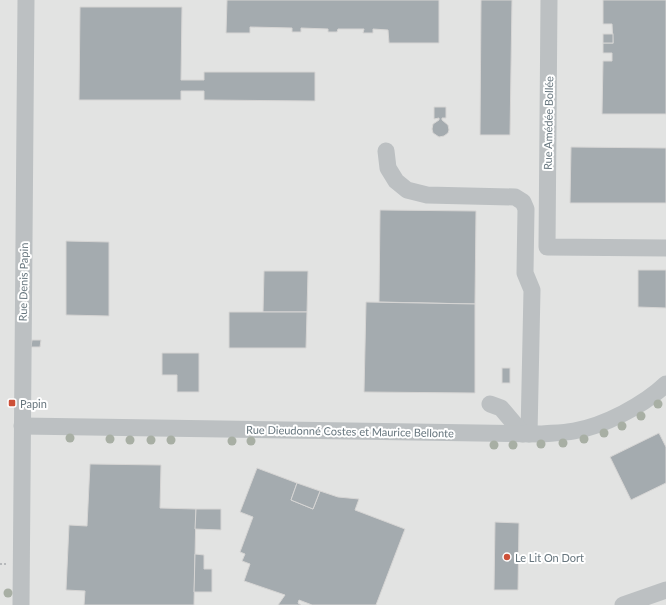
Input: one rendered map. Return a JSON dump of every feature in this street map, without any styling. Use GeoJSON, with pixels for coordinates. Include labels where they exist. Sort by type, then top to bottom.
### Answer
{"type":"FeatureCollection","features":[{"type":"Feature","properties":{"kind":"street","name":"Rue Denis Papin"},"geometry":{"type":"LineString","coordinates":[[21,605],[26,0]]}},
{"type":"Feature","properties":{"kind":"street","name":"Rue Amédée Bollée"},"geometry":{"type":"LineString","coordinates":[[549,0],[547,247],[666,248]]}},
{"type":"Feature","properties":{"kind":"street"},"geometry":{"type":"LineString","coordinates":[[386,151],[388,168],[396,182],[407,190],[427,194],[515,197],[523,202],[526,209],[525,273],[532,290],[526,434]]}},
{"type":"Feature","properties":{"kind":"street","name":"Rue Dieudonné Costes et Maurice Bellonte"},"geometry":{"type":"LineString","coordinates":[[22,426],[526,434],[574,431],[605,422],[634,408],[666,384]]}},
{"type":"Feature","properties":{"kind":"street"},"geometry":{"type":"LineString","coordinates":[[490,404],[501,408],[526,434]]}},
{"type":"Feature","properties":{"kind":"street"},"geometry":{"type":"LineString","coordinates":[[623,605],[666,590]]}},
{"type":"Feature","properties":{"kind":"shaded area"},"geometry":{"type":"Polygon","coordinates":[[[0,0],[666,0],[666,605],[0,605],[0,0]]]}},
{"type":"Feature","properties":{"kind":"building"},"geometry":{"type":"Polygon","coordinates":[[[227,0],[439,0],[439,43],[389,43],[388,30],[373,29],[373,33],[363,33],[364,29],[338,29],[337,32],[328,32],[328,29],[301,28],[301,32],[292,32],[292,28],[250,27],[250,33],[226,33],[227,0]]]}},
{"type":"Feature","properties":{"kind":"building"},"geometry":{"type":"Polygon","coordinates":[[[481,0],[512,0],[510,135],[480,135],[481,0]]]}},
{"type":"Feature","properties":{"kind":"building"},"geometry":{"type":"Polygon","coordinates":[[[603,0],[666,0],[666,114],[602,114],[603,61],[612,61],[612,53],[603,53],[603,43],[613,43],[612,24],[603,24],[603,0]]]}},
{"type":"Feature","properties":{"kind":"building"},"geometry":{"type":"Polygon","coordinates":[[[80,7],[182,7],[181,80],[204,80],[204,72],[315,72],[315,101],[204,100],[204,91],[181,91],[181,100],[79,100],[80,7]]]}},
{"type":"Feature","properties":{"kind":"building"},"geometry":{"type":"Polygon","coordinates":[[[603,34],[613,34],[613,43],[603,43],[603,34]]]}},
{"type":"Feature","properties":{"kind":"building"},"geometry":{"type":"Polygon","coordinates":[[[434,107],[446,107],[446,118],[442,118],[442,120],[448,125],[449,130],[444,136],[439,137],[433,133],[433,124],[439,120],[439,118],[434,119],[434,107]]]}},
{"type":"Feature","properties":{"kind":"building"},"geometry":{"type":"Polygon","coordinates":[[[571,147],[666,148],[666,203],[570,203],[571,147]]]}},
{"type":"Feature","properties":{"kind":"building"},"geometry":{"type":"Polygon","coordinates":[[[380,210],[476,211],[475,304],[379,302],[380,210]]]}},
{"type":"Feature","properties":{"kind":"building"},"geometry":{"type":"Polygon","coordinates":[[[66,241],[109,242],[109,316],[66,315],[66,241]]]}},
{"type":"Feature","properties":{"kind":"building"},"geometry":{"type":"Polygon","coordinates":[[[638,270],[666,270],[666,308],[638,307],[638,270]]]}},
{"type":"Feature","properties":{"kind":"building"},"geometry":{"type":"Polygon","coordinates":[[[264,271],[308,271],[307,312],[263,312],[264,271]]]}},
{"type":"Feature","properties":{"kind":"building"},"geometry":{"type":"Polygon","coordinates":[[[366,302],[475,304],[475,393],[364,392],[366,302]]]}},
{"type":"Feature","properties":{"kind":"building"},"geometry":{"type":"Polygon","coordinates":[[[229,312],[307,312],[306,348],[229,348],[229,312]]]}},
{"type":"Feature","properties":{"kind":"building"},"geometry":{"type":"Polygon","coordinates":[[[32,340],[41,340],[40,347],[31,347],[32,340]]]}},
{"type":"Feature","properties":{"kind":"building"},"geometry":{"type":"Polygon","coordinates":[[[162,353],[199,353],[199,392],[177,392],[177,375],[162,375],[162,353]]]}},
{"type":"Feature","properties":{"kind":"building"},"geometry":{"type":"Polygon","coordinates":[[[502,368],[510,368],[510,383],[502,383],[502,368]]]}},
{"type":"Feature","properties":{"kind":"building"},"geometry":{"type":"Polygon","coordinates":[[[659,433],[666,447],[666,483],[631,500],[610,457],[659,433]]]}},
{"type":"Feature","properties":{"kind":"building"},"geometry":{"type":"Polygon","coordinates":[[[90,464],[161,465],[160,508],[196,509],[194,605],[84,605],[85,591],[66,590],[69,525],[87,526],[90,464]]]}},
{"type":"Feature","properties":{"kind":"building"},"geometry":{"type":"Polygon","coordinates":[[[257,468],[297,483],[291,500],[313,509],[320,491],[338,497],[359,499],[355,510],[405,529],[376,605],[312,605],[299,600],[298,603],[301,605],[278,605],[285,595],[244,581],[250,564],[242,561],[245,554],[240,552],[253,517],[240,512],[257,468]]]}},
{"type":"Feature","properties":{"kind":"building"},"geometry":{"type":"Polygon","coordinates":[[[297,483],[320,491],[313,509],[291,500],[297,483]]]}},
{"type":"Feature","properties":{"kind":"building"},"geometry":{"type":"Polygon","coordinates":[[[196,509],[221,509],[221,530],[195,529],[196,509]]]}},
{"type":"Feature","properties":{"kind":"building","name":"Le Lit On Dort"},"geometry":{"type":"Polygon","coordinates":[[[495,522],[519,523],[518,590],[494,590],[495,522]]]}},
{"type":"Feature","properties":{"kind":"building"},"geometry":{"type":"Polygon","coordinates":[[[195,554],[204,555],[204,569],[212,569],[212,592],[194,592],[195,554]]]}},
{"type":"Feature","properties":{"kind":"place","name":"Papin"},"geometry":{"type":"Point","coordinates":[12,403]}},
{"type":"Feature","properties":{"kind":"place","name":"Le Lit On Dort"},"geometry":{"type":"Point","coordinates":[507,557]}}]}
